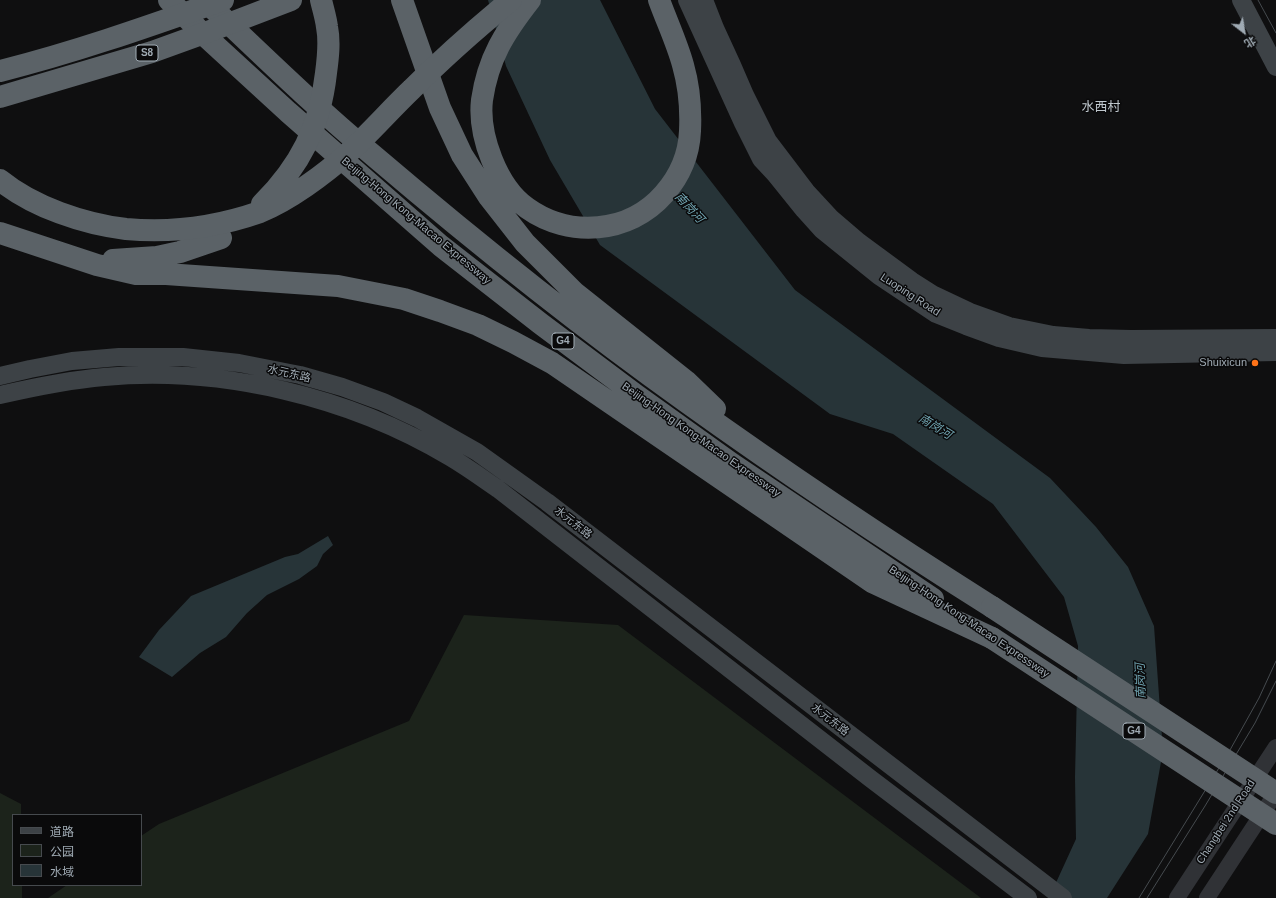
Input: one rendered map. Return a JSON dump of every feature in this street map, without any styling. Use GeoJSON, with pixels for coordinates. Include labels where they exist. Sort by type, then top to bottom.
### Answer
{"type":"FeatureCollection","features":[{"type":"Feature","properties":{"kind":"highway","name":"Beijing-Hong Kong-Macao Expressway"},"geometry":{"type":"LineString","coordinates":[[169,0],[203,34],[288,112],[441,246],[541,324],[636,395],[732,464],[992,638],[1276,824]]}},
{"type":"Feature","properties":{"kind":"highway","name":"Beijing-Hong Kong-Macao Expressway"},"geometry":{"type":"LineString","coordinates":[[204,0],[276,69],[372,155],[504,264],[585,327],[687,402],[910,555],[1276,793]]}},
{"type":"Feature","properties":{"kind":"highway","name":"S8"},"geometry":{"type":"LineString","coordinates":[[0,71],[132,32],[223,0]]}},
{"type":"Feature","properties":{"kind":"highway","name":"S8"},"geometry":{"type":"LineString","coordinates":[[0,97],[152,52],[210,32],[291,0]]}},
{"type":"Feature","properties":{"kind":"highway"},"geometry":{"type":"LineString","coordinates":[[60,253],[111,260],[158,257],[180,252],[221,238],[251,216],[279,187],[301,156],[315,126],[324,92],[329,56],[328,27],[321,0]]}},
{"type":"Feature","properties":{"kind":"highway"},"geometry":{"type":"LineString","coordinates":[[402,0],[440,108],[462,155],[489,197],[525,243],[574,292],[686,381],[760,453]]}},
{"type":"Feature","properties":{"kind":"highway"},"geometry":{"type":"LineString","coordinates":[[0,180],[7,186],[28,198],[64,214],[88,222],[116,228],[171,230],[204,226],[260,211],[281,201],[306,186],[347,154],[418,83],[511,0]]}},
{"type":"Feature","properties":{"kind":"highway"},"geometry":{"type":"LineString","coordinates":[[530,0],[510,24],[499,43],[491,63],[482,101],[482,121],[487,144],[493,161],[511,193],[526,207],[542,217],[563,225],[590,228],[612,226],[640,214],[656,203],[673,184],[684,161],[690,132],[688,90],[683,65],[659,0]]}},
{"type":"Feature","properties":{"kind":"highway"},"geometry":{"type":"LineString","coordinates":[[0,232],[97,265],[136,274],[166,274],[338,286],[404,300],[478,325],[552,363],[872,582],[992,638]]}},
{"type":"Feature","properties":{"kind":"main road","name":"Luoping Road"},"geometry":{"type":"LineString","coordinates":[[687,0],[761,159],[822,230],[879,276],[936,314],[999,338],[1042,348],[1124,354],[1276,352]]}},
{"type":"Feature","properties":{"kind":"main road","name":"Luoping Road"},"geometry":{"type":"LineString","coordinates":[[704,0],[745,95],[768,141],[806,191],[831,218],[859,242],[912,281],[934,295],[970,312],[1009,326],[1053,335],[1103,338],[1276,338]]}},
{"type":"Feature","properties":{"kind":"main road"},"geometry":{"type":"LineString","coordinates":[[1241,0],[1276,67]]}},
{"type":"Feature","properties":{"kind":"main road","name":"水元东路"},"geometry":{"type":"LineString","coordinates":[[0,376],[72,361],[119,357],[183,357],[238,363],[300,375],[342,387],[383,402],[417,418],[477,452],[547,502],[1063,898]]}},
{"type":"Feature","properties":{"kind":"main road","name":"水元东路"},"geometry":{"type":"LineString","coordinates":[[0,395],[38,386],[105,377],[147,375],[231,380],[302,395],[336,405],[379,421],[416,439],[450,457],[498,489],[834,751],[1028,898]]}},
{"type":"Feature","properties":{"kind":"street","name":"Changbei 2nd Road"},"geometry":{"type":"LineString","coordinates":[[1177,898],[1276,747]]}},
{"type":"Feature","properties":{"kind":"street"},"geometry":{"type":"LineString","coordinates":[[1207,898],[1276,793]]}},
{"type":"Feature","properties":{"kind":"green space"},"geometry":{"type":"Polygon","coordinates":[[[464,615],[618,625],[981,898],[48,898],[66,886],[142,886],[142,835],[159,824],[409,721],[464,615]]]}},
{"type":"Feature","properties":{"kind":"green space"},"geometry":{"type":"Polygon","coordinates":[[[0,793],[21,804],[21,814],[12,814],[12,886],[22,886],[22,898],[0,898],[0,793]]]}},
{"type":"Feature","properties":{"kind":"water","name":"南岗河"},"geometry":{"type":"Polygon","coordinates":[[[488,0],[600,0],[655,109],[795,290],[1050,478],[1096,527],[1128,567],[1154,626],[1163,751],[1148,834],[1107,898],[1049,898],[1076,839],[1075,777],[1078,646],[1064,597],[993,504],[893,434],[830,414],[600,245],[550,160],[506,66],[488,0]]]}},
{"type":"Feature","properties":{"kind":"water"},"geometry":{"type":"Polygon","coordinates":[[[328,536],[333,545],[323,554],[317,566],[299,579],[267,595],[247,613],[226,637],[200,653],[172,677],[139,657],[159,630],[191,596],[285,557],[298,554],[328,536]]]}},
{"type":"Feature","properties":{"kind":"tram line"},"geometry":{"type":"LineString","coordinates":[[1258,0],[1276,33]]}},
{"type":"Feature","properties":{"kind":"tram line"},"geometry":{"type":"LineString","coordinates":[[1139,898],[1230,750],[1259,698],[1276,661]]}},
{"type":"Feature","properties":{"kind":"tram line"},"geometry":{"type":"LineString","coordinates":[[1147,898],[1255,723],[1276,681]]}},
{"type":"Feature","properties":{"kind":"place","name":"Shuixicun"},"geometry":{"type":"Point","coordinates":[1255,363]}},
{"type":"Feature","properties":{"kind":"district","name":"水西村"},"geometry":{"type":"Point","coordinates":[1101,107]}}]}
